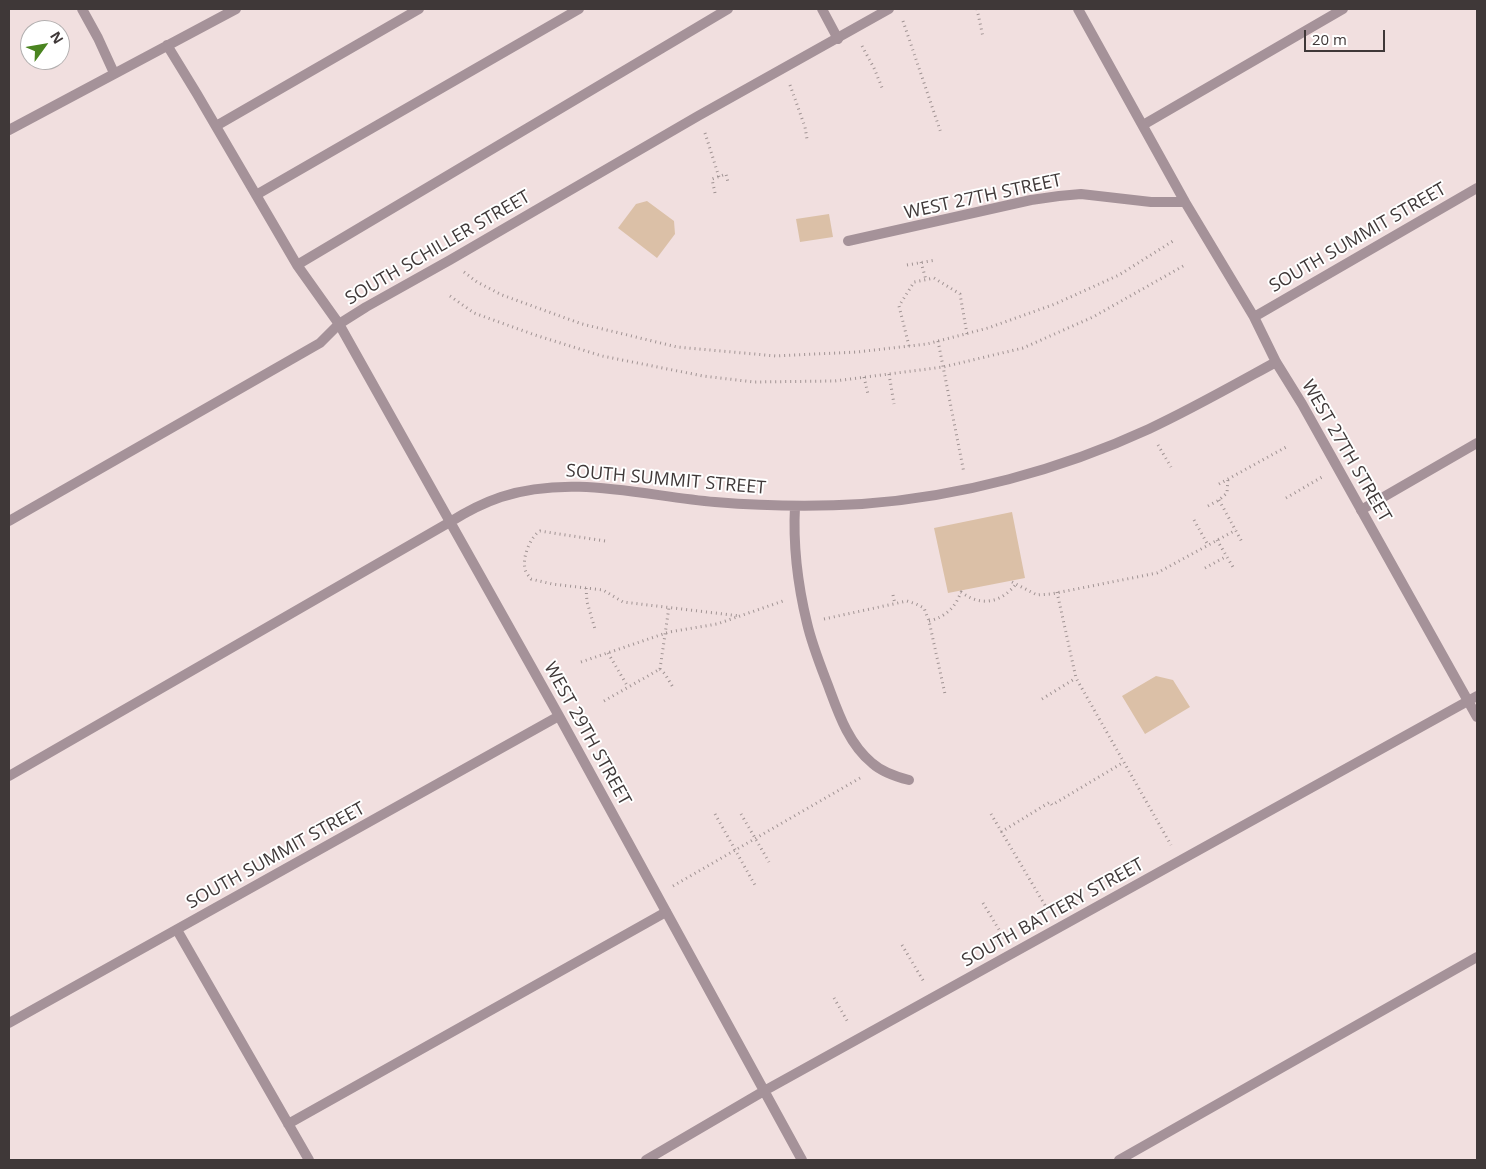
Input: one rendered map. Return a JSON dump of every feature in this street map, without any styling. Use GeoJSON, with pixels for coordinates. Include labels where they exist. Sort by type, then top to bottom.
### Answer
{"type":"FeatureCollection","features":[{"type":"Feature","properties":{"kind":"street"},"geometry":{"type":"LineString","coordinates":[[82,9],[114,73]]}},
{"type":"Feature","properties":{"kind":"street"},"geometry":{"type":"LineString","coordinates":[[9,130],[236,9]]}},
{"type":"Feature","properties":{"kind":"street"},"geometry":{"type":"LineString","coordinates":[[216,126],[419,9]]}},
{"type":"Feature","properties":{"kind":"street"},"geometry":{"type":"LineString","coordinates":[[256,195],[579,9]]}},
{"type":"Feature","properties":{"kind":"street"},"geometry":{"type":"LineString","coordinates":[[297,265],[728,9]]}},
{"type":"Feature","properties":{"kind":"street"},"geometry":{"type":"LineString","coordinates":[[822,9],[838,39]]}},
{"type":"Feature","properties":{"kind":"street","name":"SOUTH SCHILLER STREET"},"geometry":{"type":"LineString","coordinates":[[9,521],[320,343],[339,324],[366,307],[889,9]]}},
{"type":"Feature","properties":{"kind":"street","name":"WEST 27TH STREET"},"geometry":{"type":"LineString","coordinates":[[1078,9],[1185,202],[1254,317],[1276,362],[1302,404],[1477,717]]}},
{"type":"Feature","properties":{"kind":"street"},"geometry":{"type":"LineString","coordinates":[[1143,125],[1343,9]]}},
{"type":"Feature","properties":{"kind":"street","name":"WEST 29TH STREET"},"geometry":{"type":"LineString","coordinates":[[167,45],[297,265],[339,324],[559,716],[802,1160]]}},
{"type":"Feature","properties":{"kind":"street","name":"SOUTH SUMMIT STREET"},"geometry":{"type":"LineString","coordinates":[[1254,317],[1477,188]]}},
{"type":"Feature","properties":{"kind":"street","name":"WEST 27TH STREET"},"geometry":{"type":"LineString","coordinates":[[848,241],[1030,200],[1059,196],[1081,194],[1151,202],[1185,202]]}},
{"type":"Feature","properties":{"kind":"street","name":"SOUTH SUMMIT STREET"},"geometry":{"type":"LineString","coordinates":[[9,776],[474,508],[501,497],[529,490],[562,486],[619,488],[716,502],[795,506],[913,500],[1034,472],[1099,450],[1149,429],[1276,362]]}},
{"type":"Feature","properties":{"kind":"street"},"geometry":{"type":"LineString","coordinates":[[1361,510],[1477,444]]}},
{"type":"Feature","properties":{"kind":"street"},"geometry":{"type":"LineString","coordinates":[[795,506],[794,522],[798,573],[806,622],[839,716],[852,740],[872,764],[893,775],[909,780]]}},
{"type":"Feature","properties":{"kind":"street","name":"SOUTH BATTERY STREET"},"geometry":{"type":"LineString","coordinates":[[646,1160],[764,1091],[1477,696]]}},
{"type":"Feature","properties":{"kind":"street","name":"SOUTH SUMMIT STREET"},"geometry":{"type":"LineString","coordinates":[[9,1023],[559,716]]}},
{"type":"Feature","properties":{"kind":"street"},"geometry":{"type":"LineString","coordinates":[[288,1124],[666,912]]}},
{"type":"Feature","properties":{"kind":"street"},"geometry":{"type":"LineString","coordinates":[[176,930],[309,1160]]}},
{"type":"Feature","properties":{"kind":"street"},"geometry":{"type":"LineString","coordinates":[[1119,1160],[1477,957]]}},
{"type":"Feature","properties":{"kind":"path"},"geometry":{"type":"LineString","coordinates":[[977,9],[983,37]]}},
{"type":"Feature","properties":{"kind":"path"},"geometry":{"type":"LineString","coordinates":[[902,17],[941,133]]}},
{"type":"Feature","properties":{"kind":"path"},"geometry":{"type":"LineString","coordinates":[[852,30],[874,68],[883,90]]}},
{"type":"Feature","properties":{"kind":"path"},"geometry":{"type":"LineString","coordinates":[[784,68],[805,127],[807,140]]}},
{"type":"Feature","properties":{"kind":"path"},"geometry":{"type":"LineString","coordinates":[[711,148],[719,177]]}},
{"type":"Feature","properties":{"kind":"path"},"geometry":{"type":"LineString","coordinates":[[715,193],[712,179],[726,174],[728,182]]}},
{"type":"Feature","properties":{"kind":"path"},"geometry":{"type":"LineString","coordinates":[[450,260],[477,282],[502,295],[582,324],[677,347],[776,356],[858,352],[909,346],[938,341],[988,328],[1055,304],[1118,275],[1173,241]]}},
{"type":"Feature","properties":{"kind":"path"},"geometry":{"type":"LineString","coordinates":[[906,265],[936,260]]}},
{"type":"Feature","properties":{"kind":"path"},"geometry":{"type":"LineString","coordinates":[[921,262],[926,280]]}},
{"type":"Feature","properties":{"kind":"path"},"geometry":{"type":"LineString","coordinates":[[450,296],[474,313],[534,335],[602,356],[703,376],[754,382],[835,381],[943,367],[1023,348],[1093,317],[1185,265]]}},
{"type":"Feature","properties":{"kind":"path"},"geometry":{"type":"LineString","coordinates":[[909,346],[899,306],[914,282],[934,278],[960,294],[967,334]]}},
{"type":"Feature","properties":{"kind":"path"},"geometry":{"type":"LineString","coordinates":[[938,341],[961,457]]}},
{"type":"Feature","properties":{"kind":"path"},"geometry":{"type":"LineString","coordinates":[[888,374],[894,404]]}},
{"type":"Feature","properties":{"kind":"path"},"geometry":{"type":"LineString","coordinates":[[864,378],[868,394]]}},
{"type":"Feature","properties":{"kind":"path"},"geometry":{"type":"LineString","coordinates":[[1219,484],[1288,446]]}},
{"type":"Feature","properties":{"kind":"path"},"geometry":{"type":"LineString","coordinates":[[1162,450],[1172,467]]}},
{"type":"Feature","properties":{"kind":"path"},"geometry":{"type":"LineString","coordinates":[[1286,498],[1338,468]]}},
{"type":"Feature","properties":{"kind":"path"},"geometry":{"type":"LineString","coordinates":[[1208,506],[1227,493],[1228,479]]}},
{"type":"Feature","properties":{"kind":"path"},"geometry":{"type":"LineString","coordinates":[[1219,500],[1242,542]]}},
{"type":"Feature","properties":{"kind":"path"},"geometry":{"type":"LineString","coordinates":[[1194,520],[1208,545]]}},
{"type":"Feature","properties":{"kind":"path"},"geometry":{"type":"LineString","coordinates":[[929,621],[938,619],[950,610],[961,592],[970,599],[982,602],[997,599],[1008,594],[1014,583],[1037,595],[1051,594],[1157,573],[1236,530]]}},
{"type":"Feature","properties":{"kind":"path"},"geometry":{"type":"LineString","coordinates":[[605,540],[540,531],[534,534],[527,549],[524,568],[531,579],[552,584],[603,590],[623,602],[740,616]]}},
{"type":"Feature","properties":{"kind":"path"},"geometry":{"type":"LineString","coordinates":[[1217,540],[1233,567]]}},
{"type":"Feature","properties":{"kind":"path"},"geometry":{"type":"LineString","coordinates":[[1205,568],[1227,556]]}},
{"type":"Feature","properties":{"kind":"path"},"geometry":{"type":"LineString","coordinates":[[586,588],[587,602],[595,629]]}},
{"type":"Feature","properties":{"kind":"path"},"geometry":{"type":"LineString","coordinates":[[1057,592],[1076,678],[1181,860]]}},
{"type":"Feature","properties":{"kind":"path"},"geometry":{"type":"LineString","coordinates":[[893,595],[895,604]]}},
{"type":"Feature","properties":{"kind":"path"},"geometry":{"type":"LineString","coordinates":[[806,622],[907,601],[924,608],[929,621],[945,694]]}},
{"type":"Feature","properties":{"kind":"path"},"geometry":{"type":"LineString","coordinates":[[660,669],[669,607]]}},
{"type":"Feature","properties":{"kind":"path"},"geometry":{"type":"LineString","coordinates":[[581,662],[665,634],[717,624],[769,607]]}},
{"type":"Feature","properties":{"kind":"path"},"geometry":{"type":"LineString","coordinates":[[608,653],[628,687]]}},
{"type":"Feature","properties":{"kind":"path"},"geometry":{"type":"LineString","coordinates":[[604,701],[660,669]]}},
{"type":"Feature","properties":{"kind":"path"},"geometry":{"type":"LineString","coordinates":[[660,669],[674,689]]}},
{"type":"Feature","properties":{"kind":"path"},"geometry":{"type":"LineString","coordinates":[[1042,699],[1076,678]]}},
{"type":"Feature","properties":{"kind":"path"},"geometry":{"type":"LineString","coordinates":[[1001,832],[1050,802],[1052,805],[1124,762]]}},
{"type":"Feature","properties":{"kind":"path"},"geometry":{"type":"LineString","coordinates":[[657,896],[851,783]]}},
{"type":"Feature","properties":{"kind":"path"},"geometry":{"type":"LineString","coordinates":[[715,814],[756,888]]}},
{"type":"Feature","properties":{"kind":"path"},"geometry":{"type":"LineString","coordinates":[[741,814],[769,862]]}},
{"type":"Feature","properties":{"kind":"path"},"geometry":{"type":"LineString","coordinates":[[991,814],[1058,928]]}},
{"type":"Feature","properties":{"kind":"path"},"geometry":{"type":"LineString","coordinates":[[983,904],[1013,953]]}},
{"type":"Feature","properties":{"kind":"path"},"geometry":{"type":"LineString","coordinates":[[902,945],[933,998]]}},
{"type":"Feature","properties":{"kind":"path"},"geometry":{"type":"LineString","coordinates":[[834,998],[858,1039]]}},
{"type":"Feature","properties":{"kind":"shaded area"},"geometry":{"type":"Polygon","coordinates":[[[647,201],[674,221],[675,234],[657,258],[618,228],[636,204],[647,201]]]}},
{"type":"Feature","properties":{"kind":"shaded area"},"geometry":{"type":"Polygon","coordinates":[[[829,214],[833,237],[800,242],[796,219],[829,214]]]}},
{"type":"Feature","properties":{"kind":"shaded area"},"geometry":{"type":"Polygon","coordinates":[[[1012,512],[1025,578],[948,593],[934,528],[1012,512]]]}},
{"type":"Feature","properties":{"kind":"shaded area"},"geometry":{"type":"Polygon","coordinates":[[[1156,676],[1173,680],[1190,707],[1145,734],[1122,696],[1156,676]]]}}]}
